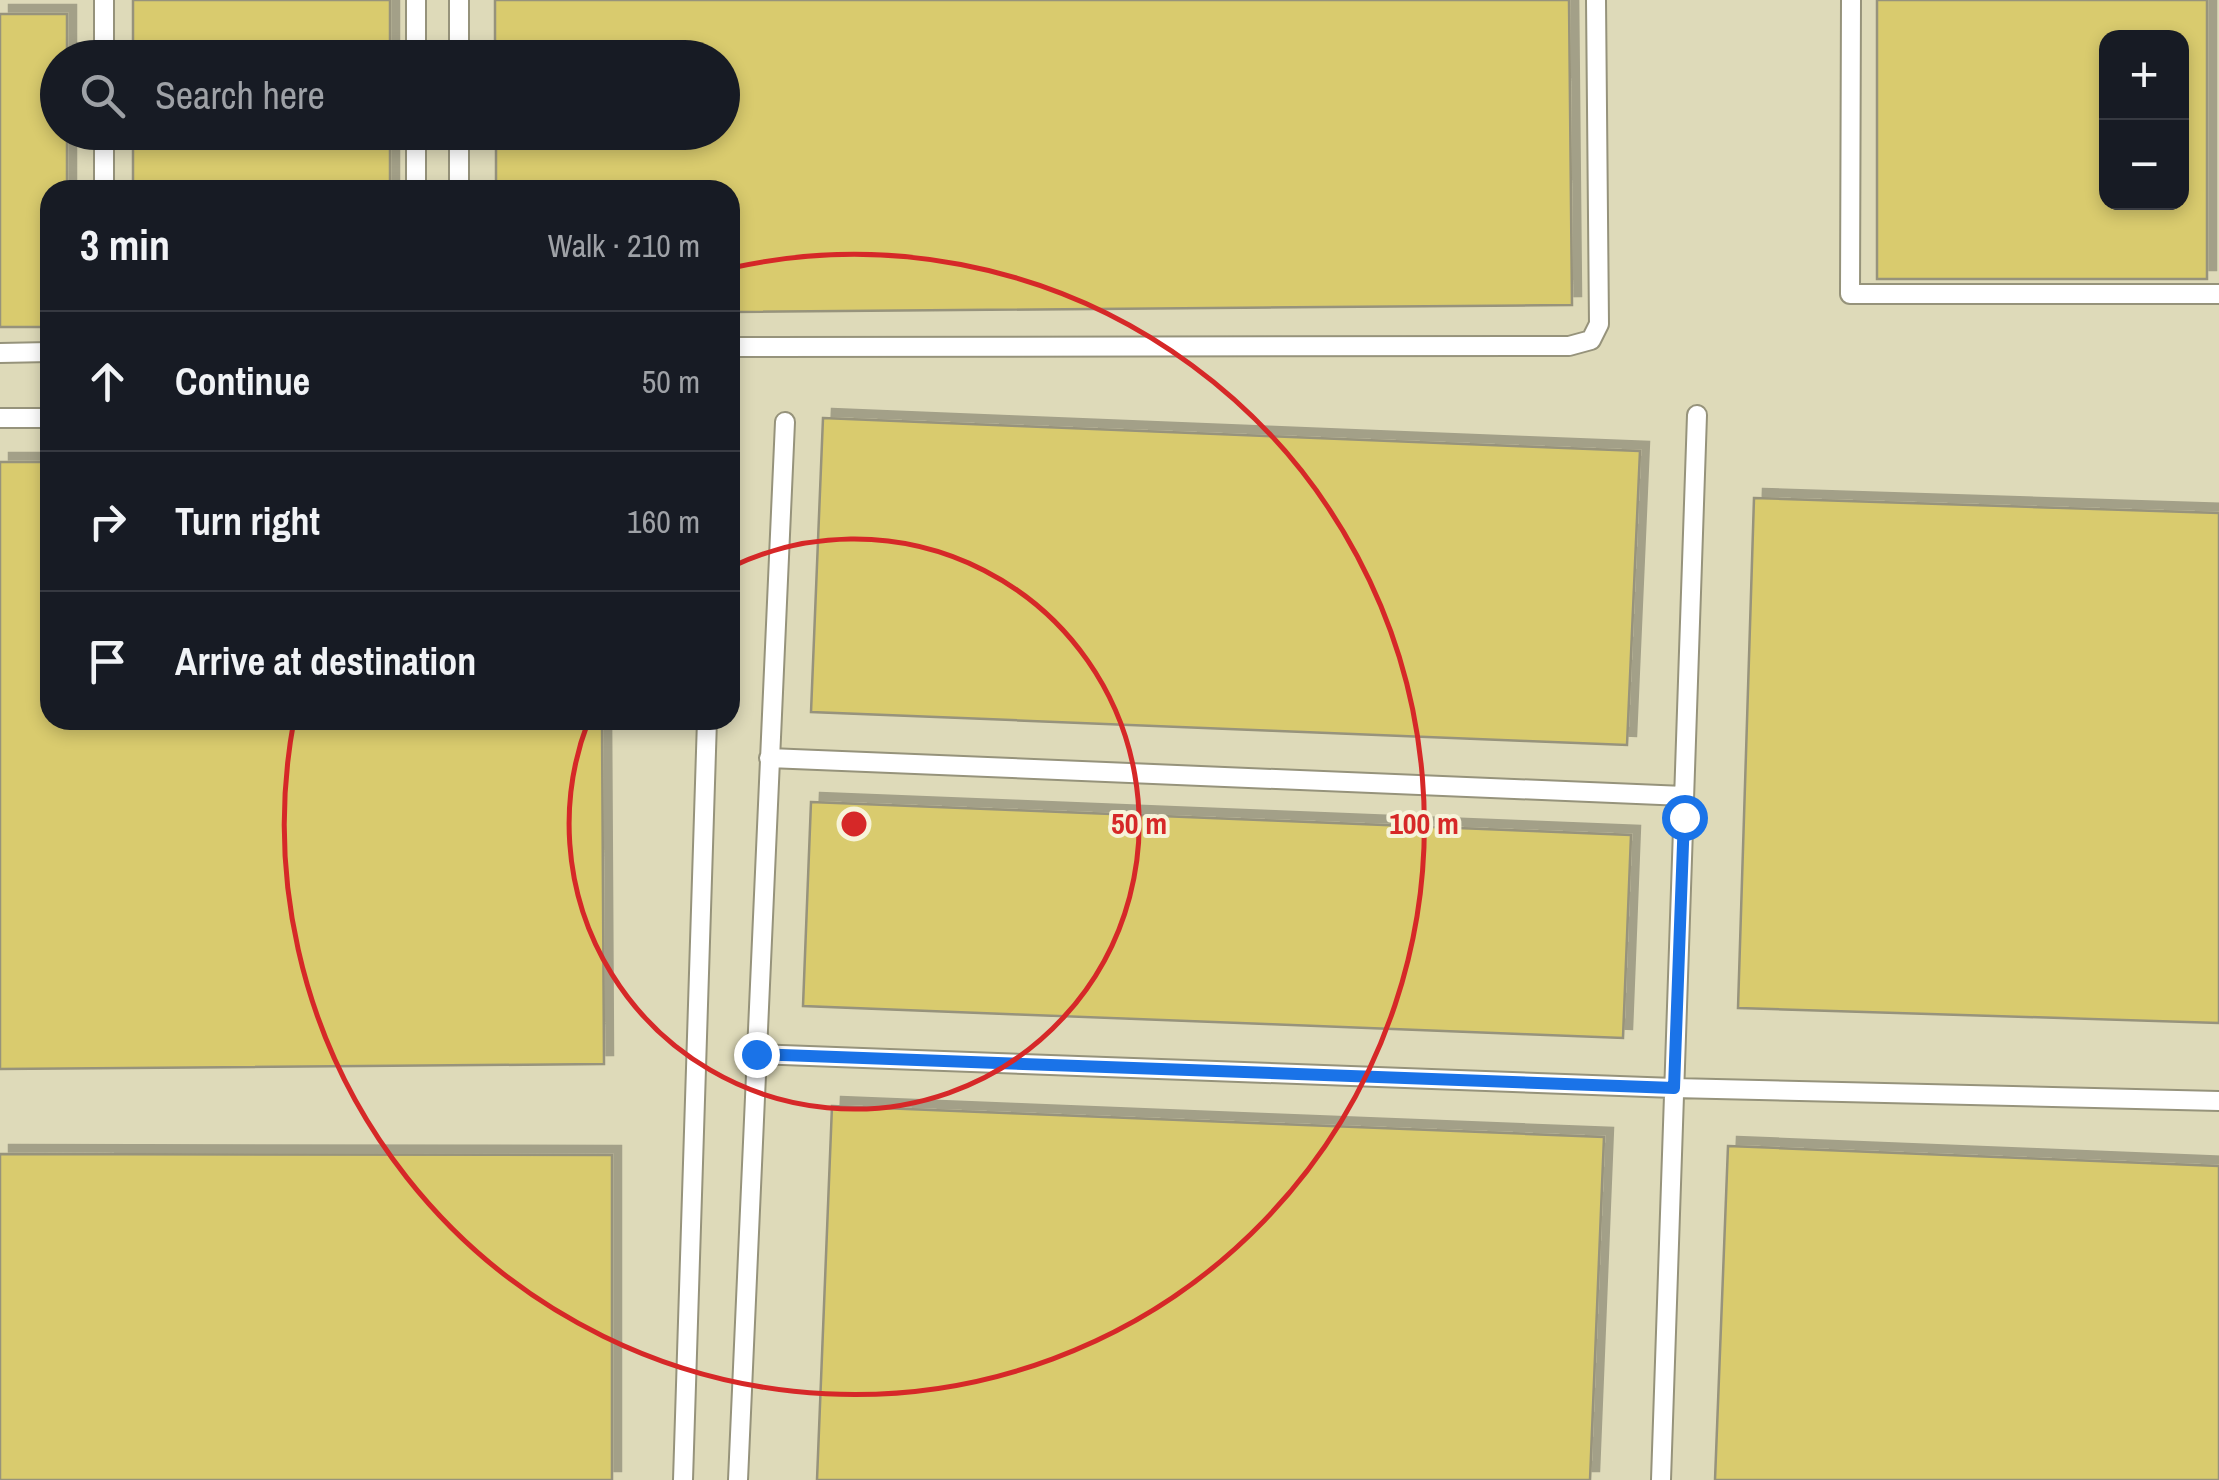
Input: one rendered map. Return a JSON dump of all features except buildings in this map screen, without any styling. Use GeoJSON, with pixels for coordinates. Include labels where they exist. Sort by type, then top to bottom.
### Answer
{"type":"FeatureCollection","features":[{"type":"Feature","properties":{"kind":"lane"},"geometry":{"type":"LineString","coordinates":[[104,0],[104,40]]}},
{"type":"Feature","properties":{"kind":"lane"},"geometry":{"type":"LineString","coordinates":[[416,0],[416,40]]}},
{"type":"Feature","properties":{"kind":"lane"},"geometry":{"type":"LineString","coordinates":[[459,40],[460,0]]}},
{"type":"Feature","properties":{"kind":"lane"},"geometry":{"type":"LineString","coordinates":[[740,347],[1569,346],[1591,340],[1599,324],[1596,0]]}},
{"type":"Feature","properties":{"kind":"lane"},"geometry":{"type":"LineString","coordinates":[[1851,0],[1850,294],[2219,294]]}},
{"type":"Feature","properties":{"kind":"lane"},"geometry":{"type":"LineString","coordinates":[[104,150],[104,180]]}},
{"type":"Feature","properties":{"kind":"lane"},"geometry":{"type":"LineString","coordinates":[[416,150],[416,180]]}},
{"type":"Feature","properties":{"kind":"lane"},"geometry":{"type":"LineString","coordinates":[[459,150],[459,180]]}},
{"type":"Feature","properties":{"kind":"lane"},"geometry":{"type":"LineString","coordinates":[[0,353],[40,352]]}},
{"type":"Feature","properties":{"kind":"lane"},"geometry":{"type":"LineString","coordinates":[[1661,1480],[1698,415]]}},
{"type":"Feature","properties":{"kind":"lane"},"geometry":{"type":"LineString","coordinates":[[0,418],[40,418]]}},
{"type":"Feature","properties":{"kind":"lane"},"geometry":{"type":"LineString","coordinates":[[738,1480],[785,422]]}},
{"type":"Feature","properties":{"kind":"lane"},"geometry":{"type":"LineString","coordinates":[[683,1480],[706,730]]}},
{"type":"Feature","properties":{"kind":"lane"},"geometry":{"type":"LineString","coordinates":[[769,758],[1684,796]]}},
{"type":"Feature","properties":{"kind":"lane"},"geometry":{"type":"LineString","coordinates":[[756,1054],[1674,1088],[2219,1101]]}},
{"type":"Feature","properties":{"kind":"shaded area"},"geometry":{"type":"Polygon","coordinates":[[[0,0],[2219,0],[2219,1480],[0,1480],[0,0]]]}},
{"type":"Feature","properties":{"kind":"route"},"geometry":{"type":"LineString","coordinates":[[756,1054],[1674,1088],[1684,817]]}}]}
